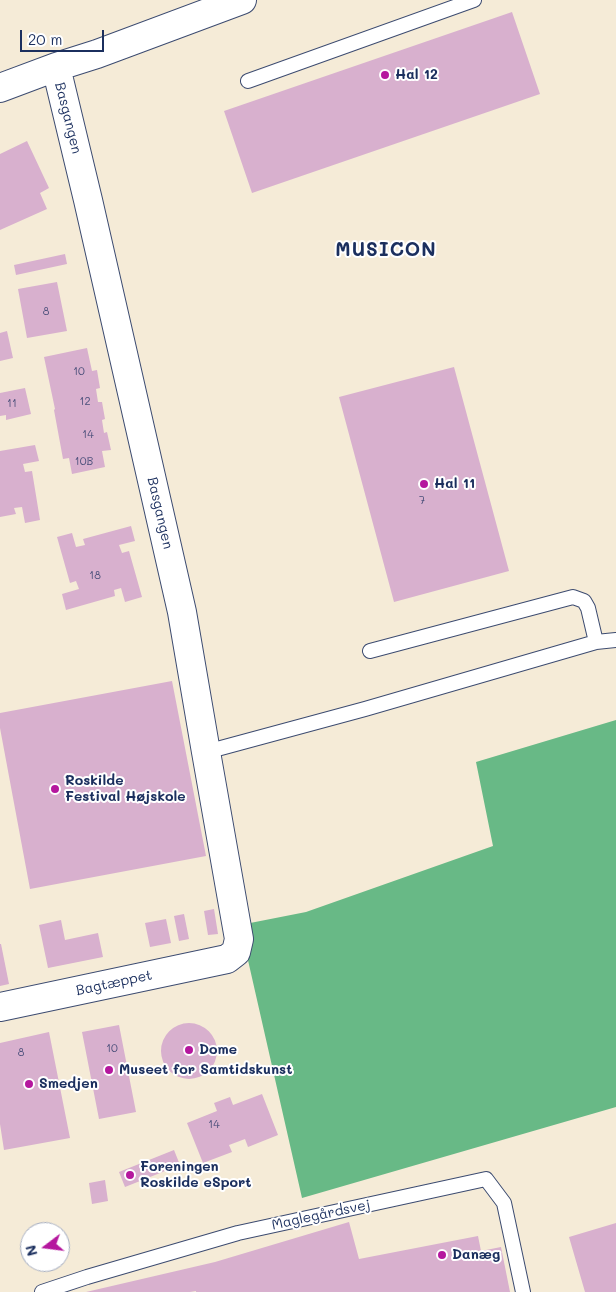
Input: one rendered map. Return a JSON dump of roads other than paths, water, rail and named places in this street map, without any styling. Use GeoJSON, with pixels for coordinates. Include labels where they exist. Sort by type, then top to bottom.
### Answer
{"type":"FeatureCollection","features":[{"type":"Feature","properties":{"kind":"street"},"geometry":{"type":"LineString","coordinates":[[0,88],[242,0]]}},
{"type":"Feature","properties":{"kind":"street","name":"Basgangen"},"geometry":{"type":"LineString","coordinates":[[56,67],[182,612],[239,939],[236,952],[228,958]]}},
{"type":"Feature","properties":{"kind":"street","name":"Bagtæppet"},"geometry":{"type":"LineString","coordinates":[[0,1007],[228,958]]}},
{"type":"Feature","properties":{"kind":"lane"},"geometry":{"type":"LineString","coordinates":[[248,81],[474,0]]}},
{"type":"Feature","properties":{"kind":"lane"},"geometry":{"type":"LineString","coordinates":[[370,651],[573,598],[584,601],[588,608],[596,642]]}},
{"type":"Feature","properties":{"kind":"lane"},"geometry":{"type":"LineString","coordinates":[[206,752],[401,699],[596,642],[616,640]]}},
{"type":"Feature","properties":{"kind":"lane","name":"Maglegårdsvej"},"geometry":{"type":"LineString","coordinates":[[42,1292],[238,1233],[486,1180],[504,1203],[523,1292]]}},
{"type":"Feature","properties":{"kind":"place","name":"Hal 12"},"geometry":{"type":"Point","coordinates":[385,75]}},
{"type":"Feature","properties":{"kind":"place","name":"Hal 11"},"geometry":{"type":"Point","coordinates":[424,484]}},
{"type":"Feature","properties":{"kind":"place","name":"Roskilde Festival Højskole"},"geometry":{"type":"Point","coordinates":[55,789]}},
{"type":"Feature","properties":{"kind":"place","name":"Dome"},"geometry":{"type":"Point","coordinates":[189,1050]}},
{"type":"Feature","properties":{"kind":"place","name":"Museet for Samtidskunst"},"geometry":{"type":"Point","coordinates":[109,1070]}},
{"type":"Feature","properties":{"kind":"place","name":"Smedjen"},"geometry":{"type":"Point","coordinates":[29,1084]}},
{"type":"Feature","properties":{"kind":"place","name":"Foreningen Roskilde eSport"},"geometry":{"type":"Point","coordinates":[130,1175]}},
{"type":"Feature","properties":{"kind":"place","name":"Danæg"},"geometry":{"type":"Point","coordinates":[442,1255]}},
{"type":"Feature","properties":{"kind":"district","name":"MUSICON"},"geometry":{"type":"Point","coordinates":[386,250]}}]}
